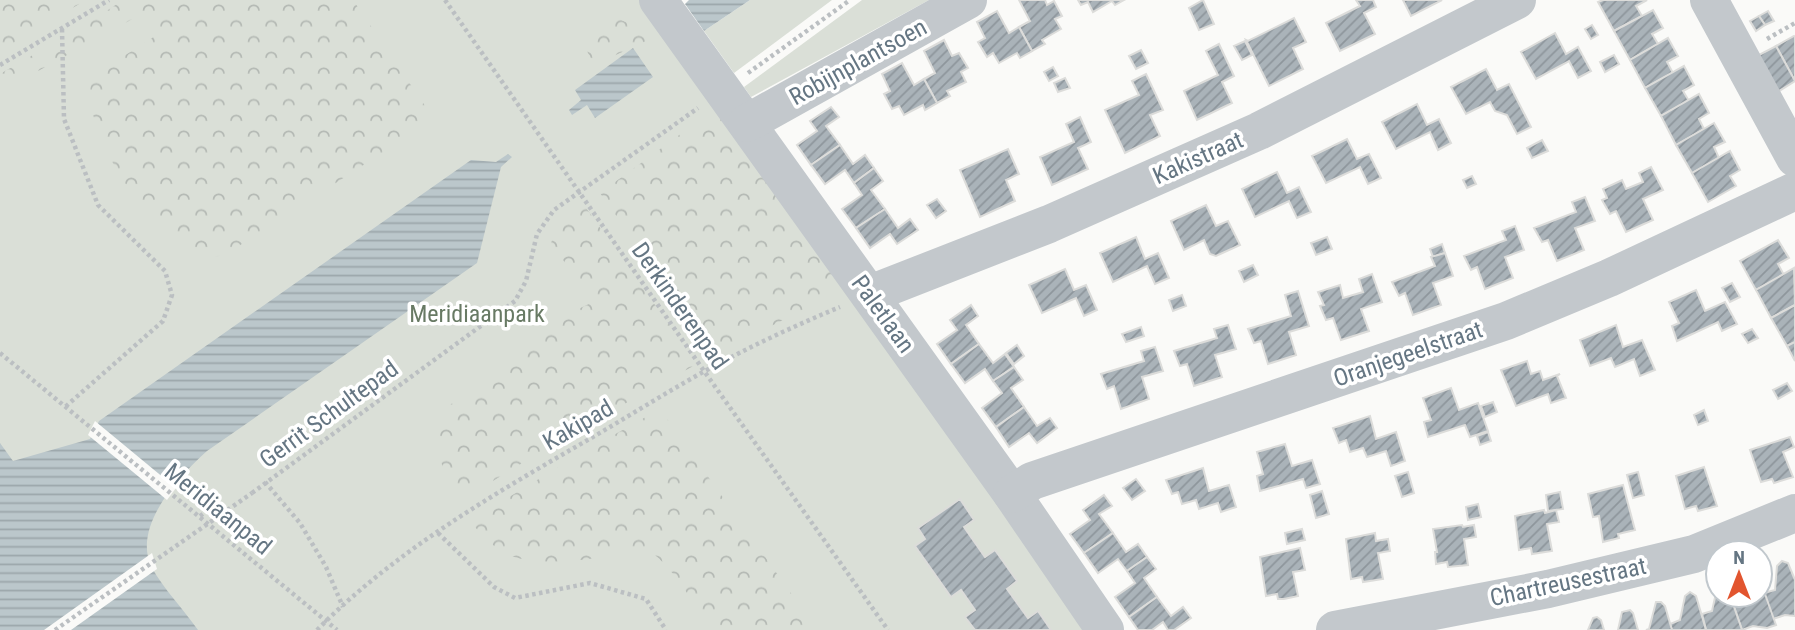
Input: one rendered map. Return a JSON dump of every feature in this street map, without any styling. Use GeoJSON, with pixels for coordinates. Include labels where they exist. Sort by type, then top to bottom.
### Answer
{"type":"FeatureCollection","features":[{"type":"Feature","properties":{"kind":"street","name":"Paletlaan"},"geometry":{"type":"LineString","coordinates":[[658,0],[1012,494],[1105,630]]}},
{"type":"Feature","properties":{"kind":"street","name":"Robijnplantsoen"},"geometry":{"type":"LineString","coordinates":[[747,123],[968,0]]}},
{"type":"Feature","properties":{"kind":"street","name":"Kakistraat"},"geometry":{"type":"LineString","coordinates":[[870,294],[1049,224],[1259,131],[1517,0]]}},
{"type":"Feature","properties":{"kind":"street"},"geometry":{"type":"LineString","coordinates":[[1709,0],[1795,158]]}},
{"type":"Feature","properties":{"kind":"street","name":"Oranjegeelstraat"},"geometry":{"type":"LineString","coordinates":[[1012,494],[1032,481],[1506,321],[1643,262],[1795,191]]}},
{"type":"Feature","properties":{"kind":"street","name":"Chartreusestraat"},"geometry":{"type":"LineString","coordinates":[[1335,630],[1548,589],[1694,554],[1795,513]]}},
{"type":"Feature","properties":{"kind":"path"},"geometry":{"type":"LineString","coordinates":[[0,65],[109,0]]}},
{"type":"Feature","properties":{"kind":"path","name":"Derkinderenpad"},"geometry":{"type":"LineString","coordinates":[[445,0],[888,630]]}},
{"type":"Feature","properties":{"kind":"path"},"geometry":{"type":"LineString","coordinates":[[0,352],[65,407],[163,321],[172,295],[165,271],[98,205],[64,119],[62,29]]}},
{"type":"Feature","properties":{"kind":"path","name":"Gerrit Schultepad"},"geometry":{"type":"LineString","coordinates":[[55,630],[252,493],[514,300],[526,281],[537,234],[554,210],[579,192]]}},
{"type":"Feature","properties":{"kind":"path","name":"Kakipad"},"geometry":{"type":"LineString","coordinates":[[317,630],[403,558],[501,490],[704,371],[780,332],[870,294]]}},
{"type":"Feature","properties":{"kind":"path","name":"Meridiaanpad"},"geometry":{"type":"LineString","coordinates":[[65,407],[337,630]]}},
{"type":"Feature","properties":{"kind":"path"},"geometry":{"type":"LineString","coordinates":[[265,482],[300,523],[326,567],[343,607]]}},
{"type":"Feature","properties":{"kind":"path"},"geometry":{"type":"LineString","coordinates":[[200,516],[210,509],[207,506],[206,508],[213,518]]}},
{"type":"Feature","properties":{"kind":"path"},"geometry":{"type":"LineString","coordinates":[[438,533],[494,587],[515,598],[590,583],[646,599],[666,630]]}},
{"type":"Feature","properties":{"kind":"green space","name":"Meridiaanpark"},"geometry":{"type":"Polygon","coordinates":[[[0,0],[650,0],[1102,630],[181,630],[0,481],[0,0]]]}},
{"type":"Feature","properties":{"kind":"green space"},"geometry":{"type":"Polygon","coordinates":[[[0,0],[86,0],[0,51],[0,0]]]}},
{"type":"Feature","properties":{"kind":"green space"},"geometry":{"type":"Polygon","coordinates":[[[123,0],[353,0],[434,119],[225,255],[198,257],[180,246],[140,205],[106,150],[95,122],[90,97],[93,76],[155,36],[157,30],[147,11],[0,92],[0,74],[123,0]]]}},
{"type":"Feature","properties":{"kind":"green space"},"geometry":{"type":"Polygon","coordinates":[[[750,0],[832,0],[734,73],[704,31],[750,0]]]}},
{"type":"Feature","properties":{"kind":"green space"},"geometry":{"type":"Polygon","coordinates":[[[862,0],[929,0],[751,97],[744,87],[862,0]]]}},
{"type":"Feature","properties":{"kind":"green space"},"geometry":{"type":"Polygon","coordinates":[[[603,12],[657,36],[594,65],[586,49],[603,12]]]}},
{"type":"Feature","properties":{"kind":"green space"},"geometry":{"type":"Polygon","coordinates":[[[723,103],[852,287],[715,355],[600,193],[723,103]]]}},
{"type":"Feature","properties":{"kind":"green space"},"geometry":{"type":"Polygon","coordinates":[[[584,205],[697,364],[566,436],[457,503],[446,479],[440,454],[443,417],[450,405],[555,320],[593,302],[551,243],[557,228],[584,205]]]}},
{"type":"Feature","properties":{"kind":"green space"},"geometry":{"type":"Polygon","coordinates":[[[660,409],[817,630],[711,630],[671,572],[652,553],[638,548],[577,560],[550,562],[523,559],[501,551],[470,521],[660,409]]]}},
{"type":"Feature","properties":{"kind":"shaded area"},"geometry":{"type":"Polygon","coordinates":[[[689,0],[750,0],[704,31],[685,4],[689,0]]]}},
{"type":"Feature","properties":{"kind":"shaded area"},"geometry":{"type":"Polygon","coordinates":[[[633,48],[653,77],[595,118],[587,105],[572,115],[569,110],[581,100],[575,90],[633,48]]]}},
{"type":"Feature","properties":{"kind":"shaded area"},"geometry":{"type":"Polygon","coordinates":[[[508,154],[512,157],[501,167],[477,263],[207,451],[184,474],[161,504],[148,536],[147,552],[157,576],[198,630],[0,630],[0,443],[13,461],[90,439],[99,421],[471,160],[496,162],[508,154]]]}},
{"type":"Feature","properties":{"kind":"pier"},"geometry":{"type":"Polygon","coordinates":[[[95,421],[176,488],[167,500],[88,435],[95,421]]]}},
{"type":"Feature","properties":{"kind":"pier"},"geometry":{"type":"Polygon","coordinates":[[[152,553],[157,569],[71,630],[44,630],[152,553]]]}},
{"type":"Feature","properties":{"kind":"building"},"geometry":{"type":"Polygon","coordinates":[[[1019,0],[1045,0],[1047,5],[1054,1],[1062,16],[1055,19],[1061,29],[1042,40],[1045,44],[1032,51],[1019,27],[1030,21],[1019,0]]]}},
{"type":"Feature","properties":{"kind":"building"},"geometry":{"type":"Polygon","coordinates":[[[1078,0],[1124,0],[1115,5],[1112,1],[1093,12],[1088,2],[1081,5],[1078,0]]]}},
{"type":"Feature","properties":{"kind":"building"},"geometry":{"type":"Polygon","coordinates":[[[1203,0],[1214,24],[1199,30],[1189,8],[1203,0]]]}},
{"type":"Feature","properties":{"kind":"building"},"geometry":{"type":"Polygon","coordinates":[[[1356,0],[1373,0],[1376,7],[1364,13],[1375,34],[1340,51],[1326,23],[1360,6],[1356,0]]]}},
{"type":"Feature","properties":{"kind":"building"},"geometry":{"type":"Polygon","coordinates":[[[1403,0],[1442,0],[1411,16],[1403,0]]]}},
{"type":"Feature","properties":{"kind":"building"},"geometry":{"type":"Polygon","coordinates":[[[1647,0],[1636,6],[1642,16],[1614,31],[1598,2],[1647,0]]]}},
{"type":"Feature","properties":{"kind":"building"},"geometry":{"type":"Polygon","coordinates":[[[1653,10],[1663,28],[1652,34],[1658,44],[1630,60],[1614,31],[1653,10]]]}},
{"type":"Feature","properties":{"kind":"building"},"geometry":{"type":"Polygon","coordinates":[[[997,11],[1009,33],[1019,27],[1032,51],[1020,58],[1017,53],[999,63],[993,53],[987,57],[978,42],[985,38],[977,22],[997,11]]]}},
{"type":"Feature","properties":{"kind":"building"},"geometry":{"type":"Polygon","coordinates":[[[1768,11],[1774,21],[1765,25],[1759,16],[1768,11]]]}},
{"type":"Feature","properties":{"kind":"building"},"geometry":{"type":"Polygon","coordinates":[[[1759,16],[1765,25],[1756,31],[1750,21],[1759,16]]]}},
{"type":"Feature","properties":{"kind":"building"},"geometry":{"type":"Polygon","coordinates":[[[1294,18],[1306,42],[1293,48],[1303,69],[1269,86],[1246,40],[1294,18]]]}},
{"type":"Feature","properties":{"kind":"building"},"geometry":{"type":"Polygon","coordinates":[[[1592,25],[1598,35],[1591,39],[1585,29],[1592,25]]]}},
{"type":"Feature","properties":{"kind":"building"},"geometry":{"type":"Polygon","coordinates":[[[1555,33],[1566,54],[1578,47],[1591,71],[1578,78],[1569,61],[1536,79],[1521,52],[1555,33]]]}},
{"type":"Feature","properties":{"kind":"building"},"geometry":{"type":"Polygon","coordinates":[[[1795,37],[1795,81],[1776,46],[1795,37]]]}},
{"type":"Feature","properties":{"kind":"building"},"geometry":{"type":"Polygon","coordinates":[[[1668,38],[1678,56],[1667,62],[1673,73],[1645,88],[1630,60],[1668,38]]]}},
{"type":"Feature","properties":{"kind":"building"},"geometry":{"type":"Polygon","coordinates":[[[944,40],[952,56],[959,53],[968,68],[961,72],[966,82],[947,91],[950,96],[937,103],[924,79],[935,73],[924,51],[944,40]]]}},
{"type":"Feature","properties":{"kind":"building"},"geometry":{"type":"Polygon","coordinates":[[[1245,41],[1252,55],[1242,60],[1234,46],[1245,41]]]}},
{"type":"Feature","properties":{"kind":"building"},"geometry":{"type":"Polygon","coordinates":[[[1219,44],[1234,76],[1222,82],[1232,103],[1197,120],[1184,91],[1218,75],[1206,51],[1219,44]]]}},
{"type":"Feature","properties":{"kind":"building"},"geometry":{"type":"Polygon","coordinates":[[[1776,46],[1795,81],[1776,93],[1757,56],[1776,46]]]}},
{"type":"Feature","properties":{"kind":"building"},"geometry":{"type":"Polygon","coordinates":[[[1141,50],[1148,63],[1136,69],[1129,56],[1141,50]]]}},
{"type":"Feature","properties":{"kind":"building"},"geometry":{"type":"Polygon","coordinates":[[[1614,55],[1619,64],[1605,72],[1600,62],[1614,55]]]}},
{"type":"Feature","properties":{"kind":"building"},"geometry":{"type":"Polygon","coordinates":[[[902,63],[914,85],[924,79],[937,103],[925,110],[923,105],[904,115],[899,106],[892,109],[884,94],[890,91],[882,74],[902,63]]]}},
{"type":"Feature","properties":{"kind":"building"},"geometry":{"type":"Polygon","coordinates":[[[1684,66],[1694,85],[1683,91],[1689,101],[1661,116],[1645,88],[1684,66]]]}},
{"type":"Feature","properties":{"kind":"building"},"geometry":{"type":"Polygon","coordinates":[[[1053,67],[1058,76],[1049,81],[1044,72],[1053,67]]]}},
{"type":"Feature","properties":{"kind":"building"},"geometry":{"type":"Polygon","coordinates":[[[1486,69],[1497,90],[1509,84],[1531,127],[1517,134],[1507,115],[1495,111],[1490,102],[1466,114],[1451,87],[1486,69]]]}},
{"type":"Feature","properties":{"kind":"building"},"geometry":{"type":"Polygon","coordinates":[[[1146,74],[1163,110],[1150,115],[1160,136],[1125,153],[1105,110],[1139,95],[1132,81],[1146,74]]]}},
{"type":"Feature","properties":{"kind":"building"},"geometry":{"type":"Polygon","coordinates":[[[1065,78],[1070,88],[1058,92],[1054,83],[1065,78]]]}},
{"type":"Feature","properties":{"kind":"building"},"geometry":{"type":"Polygon","coordinates":[[[1699,94],[1709,113],[1699,119],[1704,129],[1676,145],[1661,116],[1699,94]]]}},
{"type":"Feature","properties":{"kind":"building"},"geometry":{"type":"Polygon","coordinates":[[[1417,104],[1427,125],[1439,119],[1451,143],[1438,150],[1430,132],[1396,149],[1382,122],[1417,104]]]}},
{"type":"Feature","properties":{"kind":"building"},"geometry":{"type":"Polygon","coordinates":[[[831,107],[839,117],[826,126],[840,145],[811,165],[797,145],[817,131],[810,121],[831,107]]]}},
{"type":"Feature","properties":{"kind":"building"},"geometry":{"type":"Polygon","coordinates":[[[1080,117],[1091,142],[1078,148],[1088,169],[1052,185],[1040,157],[1074,142],[1066,124],[1080,117]]]}},
{"type":"Feature","properties":{"kind":"building"},"geometry":{"type":"Polygon","coordinates":[[[1714,123],[1725,142],[1714,147],[1719,158],[1692,173],[1676,145],[1714,123]]]}},
{"type":"Feature","properties":{"kind":"building"},"geometry":{"type":"Polygon","coordinates":[[[1347,139],[1357,159],[1369,154],[1381,178],[1368,184],[1360,167],[1326,183],[1312,156],[1347,139]]]}},
{"type":"Feature","properties":{"kind":"building"},"geometry":{"type":"Polygon","coordinates":[[[1542,140],[1548,151],[1532,158],[1527,148],[1542,140]]]}},
{"type":"Feature","properties":{"kind":"building"},"geometry":{"type":"Polygon","coordinates":[[[840,145],[853,164],[865,155],[874,168],[854,183],[845,170],[825,184],[811,165],[840,145]]]}},
{"type":"Feature","properties":{"kind":"building"},"geometry":{"type":"Polygon","coordinates":[[[1008,149],[1019,174],[1006,180],[1015,201],[980,217],[960,170],[1008,149]]]}},
{"type":"Feature","properties":{"kind":"building"},"geometry":{"type":"Polygon","coordinates":[[[1730,151],[1740,170],[1730,176],[1736,186],[1708,202],[1692,173],[1730,151]]]}},
{"type":"Feature","properties":{"kind":"building"},"geometry":{"type":"Polygon","coordinates":[[[1651,167],[1663,190],[1643,199],[1653,220],[1626,232],[1616,211],[1610,214],[1602,200],[1607,198],[1603,189],[1622,180],[1626,189],[1643,182],[1639,173],[1651,167]]]}},
{"type":"Feature","properties":{"kind":"building"},"geometry":{"type":"Polygon","coordinates":[[[874,168],[883,181],[871,190],[885,209],[856,228],[842,209],[862,195],[854,183],[874,168]]]}},
{"type":"Feature","properties":{"kind":"building"},"geometry":{"type":"Polygon","coordinates":[[[1277,172],[1287,193],[1299,187],[1311,212],[1297,218],[1289,201],[1255,217],[1242,189],[1277,172]]]}},
{"type":"Feature","properties":{"kind":"building"},"geometry":{"type":"Polygon","coordinates":[[[1472,176],[1476,184],[1467,188],[1463,180],[1472,176]]]}},
{"type":"Feature","properties":{"kind":"building"},"geometry":{"type":"Polygon","coordinates":[[[1585,197],[1595,221],[1575,228],[1584,250],[1557,261],[1548,240],[1542,242],[1534,228],[1576,212],[1572,202],[1585,197]]]}},
{"type":"Feature","properties":{"kind":"building"},"geometry":{"type":"Polygon","coordinates":[[[937,199],[946,211],[936,218],[927,205],[937,199]]]}},
{"type":"Feature","properties":{"kind":"building"},"geometry":{"type":"Polygon","coordinates":[[[1206,205],[1216,226],[1228,221],[1240,245],[1216,256],[1210,254],[1204,240],[1184,250],[1171,221],[1206,205]]]}},
{"type":"Feature","properties":{"kind":"building"},"geometry":{"type":"Polygon","coordinates":[[[885,209],[898,228],[910,219],[918,230],[897,244],[890,234],[870,248],[856,228],[885,209]]]}},
{"type":"Feature","properties":{"kind":"building"},"geometry":{"type":"Polygon","coordinates":[[[1515,226],[1524,250],[1505,257],[1513,278],[1485,289],[1477,267],[1471,270],[1464,256],[1506,240],[1502,231],[1515,226]]]}},
{"type":"Feature","properties":{"kind":"building"},"geometry":{"type":"Polygon","coordinates":[[[1136,237],[1145,259],[1158,253],[1169,278],[1155,284],[1147,266],[1113,282],[1100,253],[1136,237]]]}},
{"type":"Feature","properties":{"kind":"building"},"geometry":{"type":"Polygon","coordinates":[[[1327,237],[1332,249],[1316,255],[1311,243],[1327,237]]]}},
{"type":"Feature","properties":{"kind":"building"},"geometry":{"type":"Polygon","coordinates":[[[1778,240],[1789,258],[1778,264],[1784,275],[1756,290],[1740,261],[1778,240]]]}},
{"type":"Feature","properties":{"kind":"building"},"geometry":{"type":"Polygon","coordinates":[[[1442,244],[1445,253],[1433,257],[1430,249],[1442,244]]]}},
{"type":"Feature","properties":{"kind":"building"},"geometry":{"type":"Polygon","coordinates":[[[1445,253],[1453,276],[1433,283],[1441,305],[1413,315],[1405,293],[1399,296],[1392,282],[1435,266],[1431,257],[1445,253]]]}},
{"type":"Feature","properties":{"kind":"building"},"geometry":{"type":"Polygon","coordinates":[[[1253,265],[1258,275],[1244,282],[1239,271],[1253,265]]]}},
{"type":"Feature","properties":{"kind":"building"},"geometry":{"type":"Polygon","coordinates":[[[1794,268],[1795,305],[1771,318],[1756,290],[1794,268]]]}},
{"type":"Feature","properties":{"kind":"building"},"geometry":{"type":"Polygon","coordinates":[[[1065,269],[1074,290],[1086,285],[1097,310],[1084,316],[1076,298],[1042,313],[1029,285],[1065,269]]]}},
{"type":"Feature","properties":{"kind":"building"},"geometry":{"type":"Polygon","coordinates":[[[1372,274],[1382,302],[1361,309],[1369,331],[1341,340],[1333,318],[1326,320],[1320,306],[1324,305],[1318,292],[1340,285],[1343,298],[1363,292],[1359,279],[1372,274]]]}},
{"type":"Feature","properties":{"kind":"building"},"geometry":{"type":"Polygon","coordinates":[[[1732,283],[1740,297],[1730,302],[1722,288],[1732,283]]]}},
{"type":"Feature","properties":{"kind":"building"},"geometry":{"type":"Polygon","coordinates":[[[1696,290],[1705,311],[1725,302],[1737,324],[1722,331],[1718,322],[1677,341],[1672,326],[1679,323],[1669,302],[1696,290]]]}},
{"type":"Feature","properties":{"kind":"building"},"geometry":{"type":"Polygon","coordinates":[[[1298,291],[1309,326],[1289,332],[1296,355],[1268,364],[1261,341],[1254,343],[1248,329],[1291,316],[1285,295],[1298,291]]]}},
{"type":"Feature","properties":{"kind":"building"},"geometry":{"type":"Polygon","coordinates":[[[1182,295],[1186,306],[1173,311],[1169,300],[1182,295]]]}},
{"type":"Feature","properties":{"kind":"building"},"geometry":{"type":"Polygon","coordinates":[[[971,305],[978,316],[966,325],[979,344],[951,364],[937,344],[957,330],[950,320],[971,305]]]}},
{"type":"Feature","properties":{"kind":"building"},"geometry":{"type":"Polygon","coordinates":[[[1795,305],[1795,342],[1787,346],[1771,318],[1795,305]]]}},
{"type":"Feature","properties":{"kind":"building"},"geometry":{"type":"Polygon","coordinates":[[[1228,325],[1236,349],[1215,355],[1222,377],[1194,386],[1187,364],[1180,366],[1174,351],[1217,338],[1214,329],[1228,325]]]}},
{"type":"Feature","properties":{"kind":"building"},"geometry":{"type":"Polygon","coordinates":[[[1616,325],[1623,347],[1642,340],[1655,370],[1640,376],[1634,359],[1615,367],[1611,358],[1590,366],[1580,340],[1616,325]]]}},
{"type":"Feature","properties":{"kind":"building"},"geometry":{"type":"Polygon","coordinates":[[[1141,327],[1144,336],[1126,342],[1122,334],[1141,327]]]}},
{"type":"Feature","properties":{"kind":"building"},"geometry":{"type":"Polygon","coordinates":[[[1752,329],[1758,338],[1748,343],[1742,334],[1752,329]]]}},
{"type":"Feature","properties":{"kind":"building"},"geometry":{"type":"Polygon","coordinates":[[[1795,342],[1795,361],[1787,346],[1795,342]]]}},
{"type":"Feature","properties":{"kind":"building"},"geometry":{"type":"Polygon","coordinates":[[[979,344],[993,363],[1005,354],[1014,367],[993,381],[985,369],[965,383],[951,364],[979,344]]]}},
{"type":"Feature","properties":{"kind":"building"},"geometry":{"type":"Polygon","coordinates":[[[1017,345],[1024,356],[1014,364],[1006,353],[1017,345]]]}},
{"type":"Feature","properties":{"kind":"building"},"geometry":{"type":"Polygon","coordinates":[[[1155,347],[1163,371],[1142,377],[1149,399],[1121,409],[1114,386],[1107,389],[1101,374],[1144,361],[1141,351],[1155,347]]]}},
{"type":"Feature","properties":{"kind":"building"},"geometry":{"type":"Polygon","coordinates":[[[1527,361],[1531,374],[1540,371],[1543,380],[1560,374],[1557,376],[1566,398],[1551,403],[1548,394],[1516,406],[1501,370],[1527,361]]]}},
{"type":"Feature","properties":{"kind":"building"},"geometry":{"type":"Polygon","coordinates":[[[1014,367],[1023,380],[1011,388],[1024,407],[996,427],[982,408],[1002,393],[993,381],[1014,367]]]}},
{"type":"Feature","properties":{"kind":"building"},"geometry":{"type":"Polygon","coordinates":[[[1787,383],[1792,391],[1778,399],[1773,390],[1787,383]]]}},
{"type":"Feature","properties":{"kind":"building"},"geometry":{"type":"Polygon","coordinates":[[[1451,388],[1459,410],[1478,403],[1488,431],[1470,437],[1465,425],[1428,437],[1424,422],[1431,420],[1423,398],[1451,388]]]}},
{"type":"Feature","properties":{"kind":"building"},"geometry":{"type":"Polygon","coordinates":[[[1493,402],[1497,412],[1485,417],[1481,406],[1493,402]]]}},
{"type":"Feature","properties":{"kind":"building"},"geometry":{"type":"Polygon","coordinates":[[[1024,407],[1037,426],[1050,418],[1057,428],[1037,443],[1029,433],[1009,447],[996,427],[1024,407]]]}},
{"type":"Feature","properties":{"kind":"building"},"geometry":{"type":"Polygon","coordinates":[[[1704,410],[1708,421],[1698,425],[1694,415],[1704,410]]]}},
{"type":"Feature","properties":{"kind":"building"},"geometry":{"type":"Polygon","coordinates":[[[1370,416],[1376,439],[1396,432],[1405,461],[1391,466],[1386,451],[1367,457],[1363,448],[1350,452],[1346,440],[1339,443],[1333,428],[1370,416]]]}},
{"type":"Feature","properties":{"kind":"building"},"geometry":{"type":"Polygon","coordinates":[[[1488,432],[1491,441],[1480,445],[1477,436],[1488,432]]]}},
{"type":"Feature","properties":{"kind":"building"},"geometry":{"type":"Polygon","coordinates":[[[1790,437],[1794,447],[1783,452],[1793,477],[1774,483],[1772,479],[1761,482],[1750,450],[1790,437]]]}},
{"type":"Feature","properties":{"kind":"building"},"geometry":{"type":"Polygon","coordinates":[[[1285,444],[1292,466],[1312,460],[1320,484],[1306,488],[1303,479],[1260,491],[1257,476],[1263,474],[1257,452],[1285,444]]]}},
{"type":"Feature","properties":{"kind":"building"},"geometry":{"type":"Polygon","coordinates":[[[1704,467],[1717,506],[1698,511],[1696,506],[1685,509],[1676,476],[1704,467]]]}},
{"type":"Feature","properties":{"kind":"building"},"geometry":{"type":"Polygon","coordinates":[[[1203,468],[1209,491],[1229,485],[1236,507],[1221,512],[1218,503],[1199,509],[1196,500],[1182,504],[1178,492],[1172,494],[1166,480],[1203,468]]]}},
{"type":"Feature","properties":{"kind":"building"},"geometry":{"type":"Polygon","coordinates":[[[1408,472],[1414,493],[1402,497],[1395,476],[1408,472]]]}},
{"type":"Feature","properties":{"kind":"building"},"geometry":{"type":"Polygon","coordinates":[[[1638,472],[1644,495],[1633,498],[1627,475],[1638,472]]]}},
{"type":"Feature","properties":{"kind":"building"},"geometry":{"type":"Polygon","coordinates":[[[1136,479],[1145,491],[1132,500],[1123,488],[1136,479]]]}},
{"type":"Feature","properties":{"kind":"building"},"geometry":{"type":"Polygon","coordinates":[[[1623,485],[1635,530],[1618,534],[1619,538],[1603,542],[1599,516],[1593,517],[1588,494],[1623,485]]]}},
{"type":"Feature","properties":{"kind":"building"},"geometry":{"type":"Polygon","coordinates":[[[1322,491],[1329,514],[1316,518],[1310,495],[1322,491]]]}},
{"type":"Feature","properties":{"kind":"building"},"geometry":{"type":"Polygon","coordinates":[[[1560,492],[1563,509],[1548,511],[1546,495],[1560,492]]]}},
{"type":"Feature","properties":{"kind":"building"},"geometry":{"type":"Polygon","coordinates":[[[1104,495],[1112,506],[1099,514],[1113,533],[1084,553],[1070,534],[1090,520],[1083,510],[1104,495]]]}},
{"type":"Feature","properties":{"kind":"building"},"geometry":{"type":"Polygon","coordinates":[[[960,499],[974,520],[964,527],[985,557],[995,550],[1017,581],[1007,589],[1028,618],[1038,611],[1051,630],[975,630],[965,617],[975,610],[961,590],[951,597],[915,546],[925,539],[918,528],[960,499]]]}},
{"type":"Feature","properties":{"kind":"building"},"geometry":{"type":"Polygon","coordinates":[[[1478,504],[1481,517],[1468,520],[1466,507],[1478,504]]]}},
{"type":"Feature","properties":{"kind":"building"},"geometry":{"type":"Polygon","coordinates":[[[1544,510],[1545,513],[1556,510],[1559,522],[1547,524],[1552,551],[1532,554],[1531,548],[1519,550],[1515,516],[1544,510]]]}},
{"type":"Feature","properties":{"kind":"building"},"geometry":{"type":"Polygon","coordinates":[[[1474,525],[1476,537],[1464,539],[1468,565],[1448,567],[1447,562],[1436,564],[1433,529],[1474,525]]]}},
{"type":"Feature","properties":{"kind":"building"},"geometry":{"type":"Polygon","coordinates":[[[1302,529],[1305,540],[1287,544],[1285,533],[1302,529]]]}},
{"type":"Feature","properties":{"kind":"building"},"geometry":{"type":"Polygon","coordinates":[[[1113,533],[1126,552],[1138,544],[1147,557],[1127,571],[1118,559],[1098,573],[1084,553],[1113,533]]]}},
{"type":"Feature","properties":{"kind":"building"},"geometry":{"type":"Polygon","coordinates":[[[1375,533],[1376,541],[1388,539],[1390,551],[1378,553],[1383,579],[1363,582],[1362,577],[1351,579],[1346,539],[1375,533]]]}},
{"type":"Feature","properties":{"kind":"building"},"geometry":{"type":"Polygon","coordinates":[[[1300,548],[1305,570],[1293,572],[1298,596],[1278,599],[1277,594],[1266,596],[1260,557],[1300,548]]]}},
{"type":"Feature","properties":{"kind":"building"},"geometry":{"type":"Polygon","coordinates":[[[1147,557],[1156,569],[1144,578],[1157,597],[1129,617],[1115,597],[1135,583],[1127,571],[1147,557]]]}},
{"type":"Feature","properties":{"kind":"building"},"geometry":{"type":"Polygon","coordinates":[[[1782,561],[1788,563],[1795,580],[1795,616],[1785,615],[1773,619],[1770,609],[1774,609],[1777,566],[1782,561]]]}},
{"type":"Feature","properties":{"kind":"building"},"geometry":{"type":"Polygon","coordinates":[[[1690,592],[1696,596],[1706,630],[1672,630],[1670,624],[1680,620],[1685,596],[1690,592]]]}},
{"type":"Feature","properties":{"kind":"building"},"geometry":{"type":"Polygon","coordinates":[[[1157,597],[1171,616],[1183,607],[1191,618],[1174,630],[1168,630],[1163,622],[1152,630],[1138,630],[1129,617],[1157,597]]]}},
{"type":"Feature","properties":{"kind":"building"},"geometry":{"type":"Polygon","coordinates":[[[1656,602],[1665,606],[1672,630],[1646,630],[1649,629],[1656,602]]]}},
{"type":"Feature","properties":{"kind":"building"},"geometry":{"type":"Polygon","coordinates":[[[1735,609],[1770,609],[1776,625],[1767,628],[1753,626],[1742,630],[1735,609]]]}},
{"type":"Feature","properties":{"kind":"building"},"geometry":{"type":"Polygon","coordinates":[[[1735,609],[1742,630],[1706,630],[1702,614],[1735,609]]]}},
{"type":"Feature","properties":{"kind":"building"},"geometry":{"type":"Polygon","coordinates":[[[1630,610],[1638,630],[1618,630],[1622,612],[1630,610]]]}},
{"type":"Feature","properties":{"kind":"building"},"geometry":{"type":"Polygon","coordinates":[[[1593,618],[1601,620],[1604,630],[1588,630],[1593,618]]]}}]}
